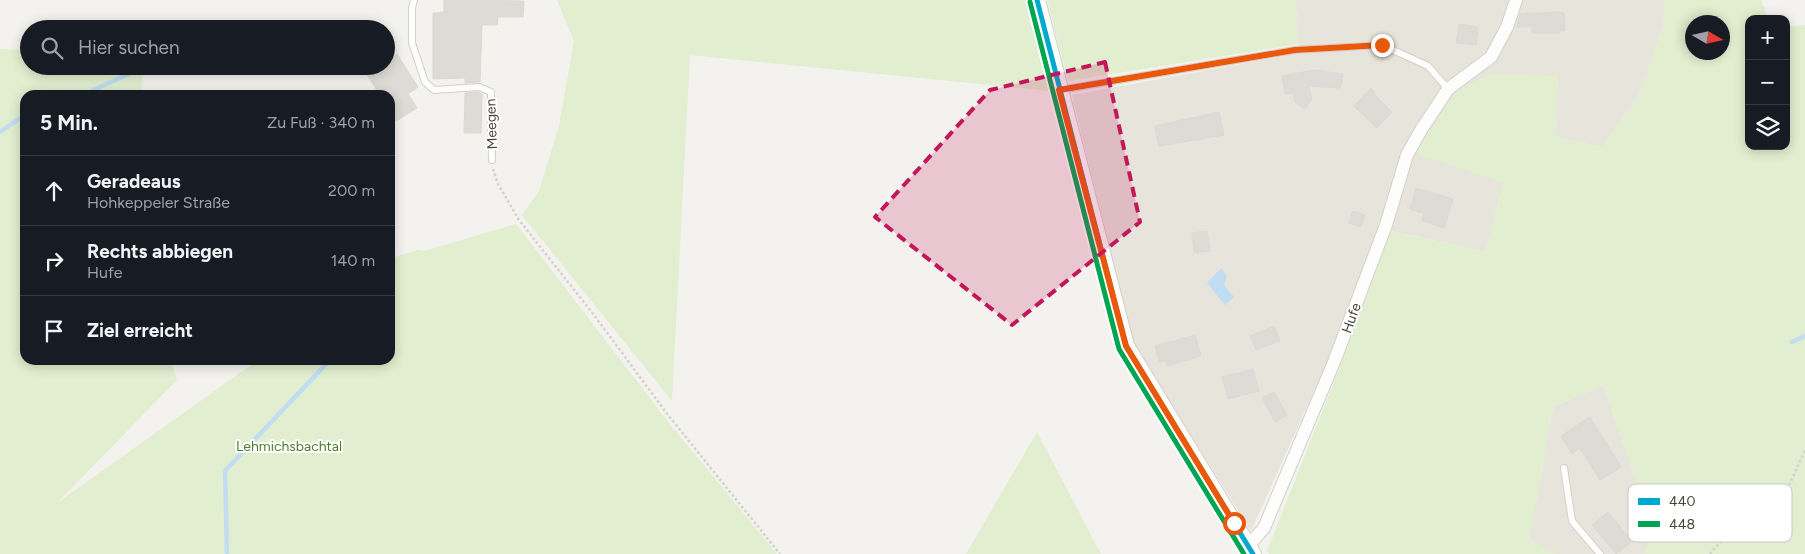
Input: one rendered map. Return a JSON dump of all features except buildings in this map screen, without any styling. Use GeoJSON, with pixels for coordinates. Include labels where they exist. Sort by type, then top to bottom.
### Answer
{"type":"FeatureCollection","features":[{"type":"Feature","properties":{"kind":"street"},"geometry":{"type":"LineString","coordinates":[[1037,0],[1126,346],[1251,550]]}},
{"type":"Feature","properties":{"kind":"street","name":"Hufe"},"geometry":{"type":"LineString","coordinates":[[1251,550],[1264,528],[1334,362],[1386,225],[1407,155],[1448,89],[1491,57],[1507,28],[1516,0]]}},
{"type":"Feature","properties":{"kind":"lane","name":"Meegen"},"geometry":{"type":"LineString","coordinates":[[414,0],[412,8],[412,44],[425,82],[434,90],[479,87],[491,92],[492,160]]}},
{"type":"Feature","properties":{"kind":"lane"},"geometry":{"type":"LineString","coordinates":[[1059,90],[1295,50],[1382,45],[1428,66],[1448,89]]}},
{"type":"Feature","properties":{"kind":"lane"},"geometry":{"type":"LineString","coordinates":[[1564,468],[1572,521],[1600,554]]}},
{"type":"Feature","properties":{"kind":"path"},"geometry":{"type":"LineString","coordinates":[[492,160],[498,184],[519,220],[594,315],[668,415],[780,554]]}},
{"type":"Feature","properties":{"kind":"path"},"geometry":{"type":"LineString","coordinates":[[1790,484],[1805,450]]}},
{"type":"Feature","properties":{"kind":"path"},"geometry":{"type":"LineString","coordinates":[[1710,554],[1720,542]]}},
{"type":"Feature","properties":{"kind":"highlighted area"},"geometry":{"type":"Polygon","coordinates":[[[1105,62],[1140,222],[1012,325],[875,217],[990,90],[1105,62]]]}},
{"type":"Feature","properties":{"kind":"shaded area"},"geometry":{"type":"Polygon","coordinates":[[[1295,0],[1665,0],[1663,27],[1639,95],[1602,147],[1555,137],[1558,77],[1504,183],[1485,252],[1379,228],[1329,358],[1251,531],[1132,341],[1072,95],[1300,53],[1295,0]]]}},
{"type":"Feature","properties":{"kind":"shaded area"},"geometry":{"type":"Polygon","coordinates":[[[1603,385],[1638,484],[1628,484],[1628,542],[1649,542],[1644,554],[1556,554],[1529,539],[1553,407],[1603,385]]]}},
{"type":"Feature","properties":{"kind":"green space"},"geometry":{"type":"Polygon","coordinates":[[[557,0],[1029,0],[1051,91],[690,55],[672,401],[522,215],[539,191],[559,126],[574,41],[557,0]]]}},
{"type":"Feature","properties":{"kind":"green space"},"geometry":{"type":"Polygon","coordinates":[[[1047,0],[1295,0],[1299,44],[1068,81],[1047,0]]]}},
{"type":"Feature","properties":{"kind":"green space"},"geometry":{"type":"Polygon","coordinates":[[[1665,0],[1761,0],[1767,15],[1745,15],[1745,150],[1790,150],[1790,27],[1805,25],[1805,554],[1644,554],[1649,542],[1792,542],[1792,484],[1638,484],[1603,385],[1553,407],[1529,539],[1556,554],[1269,554],[1267,551],[1391,231],[1485,252],[1504,183],[1414,153],[1457,89],[1491,74],[1558,76],[1555,137],[1602,147],[1639,95],[1663,27],[1665,0]]]}},
{"type":"Feature","properties":{"kind":"green space","name":"Lehmichsbachtal"},"geometry":{"type":"Polygon","coordinates":[[[0,49],[20,50],[20,75],[143,75],[141,90],[20,90],[20,365],[172,365],[177,380],[57,503],[251,365],[395,365],[395,257],[418,250],[424,251],[516,224],[669,423],[777,554],[0,554],[0,49]]]}},
{"type":"Feature","properties":{"kind":"green space"},"geometry":{"type":"Polygon","coordinates":[[[1037,432],[1101,554],[966,554],[1037,432]]]}},
{"type":"Feature","properties":{"kind":"water"},"geometry":{"type":"Polygon","coordinates":[[[1221,268],[1227,276],[1224,285],[1234,297],[1225,305],[1207,283],[1221,268]]]}},
{"type":"Feature","properties":{"kind":"waterway"},"geometry":{"type":"LineString","coordinates":[[94,90],[126,75]]}},
{"type":"Feature","properties":{"kind":"waterway"},"geometry":{"type":"LineString","coordinates":[[0,132],[20,118]]}},
{"type":"Feature","properties":{"kind":"waterway"},"geometry":{"type":"LineString","coordinates":[[1792,342],[1805,336]]}},
{"type":"Feature","properties":{"kind":"waterway"},"geometry":{"type":"LineString","coordinates":[[227,554],[225,471],[325,365]]}},
{"type":"Feature","properties":{"kind":"transit line","name":"440"},"geometry":{"type":"LineString","coordinates":[[1037,0],[1126,346],[1253,554]]}},
{"type":"Feature","properties":{"kind":"transit line","name":"448"},"geometry":{"type":"LineString","coordinates":[[1030,2],[1119,349],[1244,554]]}},
{"type":"Feature","properties":{"kind":"route"},"geometry":{"type":"LineString","coordinates":[[1234,523],[1126,346],[1059,90],[1295,50],[1382,45]]}}]}
